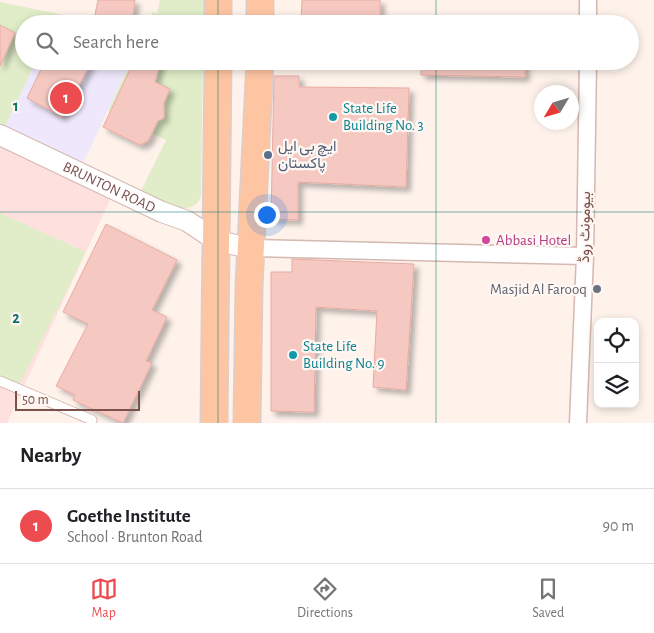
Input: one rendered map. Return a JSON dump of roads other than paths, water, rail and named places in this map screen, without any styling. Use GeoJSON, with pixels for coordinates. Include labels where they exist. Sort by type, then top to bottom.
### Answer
{"type":"FeatureCollection","features":[{"type":"Feature","properties":{"kind":"main road"},"geometry":{"type":"LineString","coordinates":[[218,0],[218,15]]}},
{"type":"Feature","properties":{"kind":"main road"},"geometry":{"type":"LineString","coordinates":[[260,0],[260,15]]}},
{"type":"Feature","properties":{"kind":"main road"},"geometry":{"type":"LineString","coordinates":[[214,423],[213,350],[218,70]]}},
{"type":"Feature","properties":{"kind":"main road"},"geometry":{"type":"LineString","coordinates":[[247,423],[250,248],[260,70]]}},
{"type":"Feature","properties":{"kind":"street"},"geometry":{"type":"LineString","coordinates":[[588,0],[588,15]]}},
{"type":"Feature","properties":{"kind":"street","name":"بیومونٹ روڈ"},"geometry":{"type":"LineString","coordinates":[[578,423],[585,256],[588,70]]}},
{"type":"Feature","properties":{"kind":"street","name":"BRUNTON ROAD"},"geometry":{"type":"LineString","coordinates":[[0,135],[162,212],[187,221],[216,241]]}},
{"type":"Feature","properties":{"kind":"street"},"geometry":{"type":"LineString","coordinates":[[216,241],[250,248],[585,256]]}},
{"type":"Feature","properties":{"kind":"lane"},"geometry":{"type":"LineString","coordinates":[[0,381],[92,420]]}},
{"type":"Feature","properties":{"kind":"place","name":"Goethe Institute"},"geometry":{"type":"Point","coordinates":[66,98]}},
{"type":"Feature","properties":{"kind":"place","name":"State Life Building No. 3"},"geometry":{"type":"Point","coordinates":[333,117]}},
{"type":"Feature","properties":{"kind":"place","name":"ایچ بی ایل پاکستان"},"geometry":{"type":"Point","coordinates":[268,155]}},
{"type":"Feature","properties":{"kind":"place","name":"Abbasi Hotel"},"geometry":{"type":"Point","coordinates":[486,240]}},
{"type":"Feature","properties":{"kind":"place","name":"Masjid Al Farooq"},"geometry":{"type":"Point","coordinates":[597,289]}},
{"type":"Feature","properties":{"kind":"place","name":"State Life Building No. 9"},"geometry":{"type":"Point","coordinates":[293,355]}}]}
